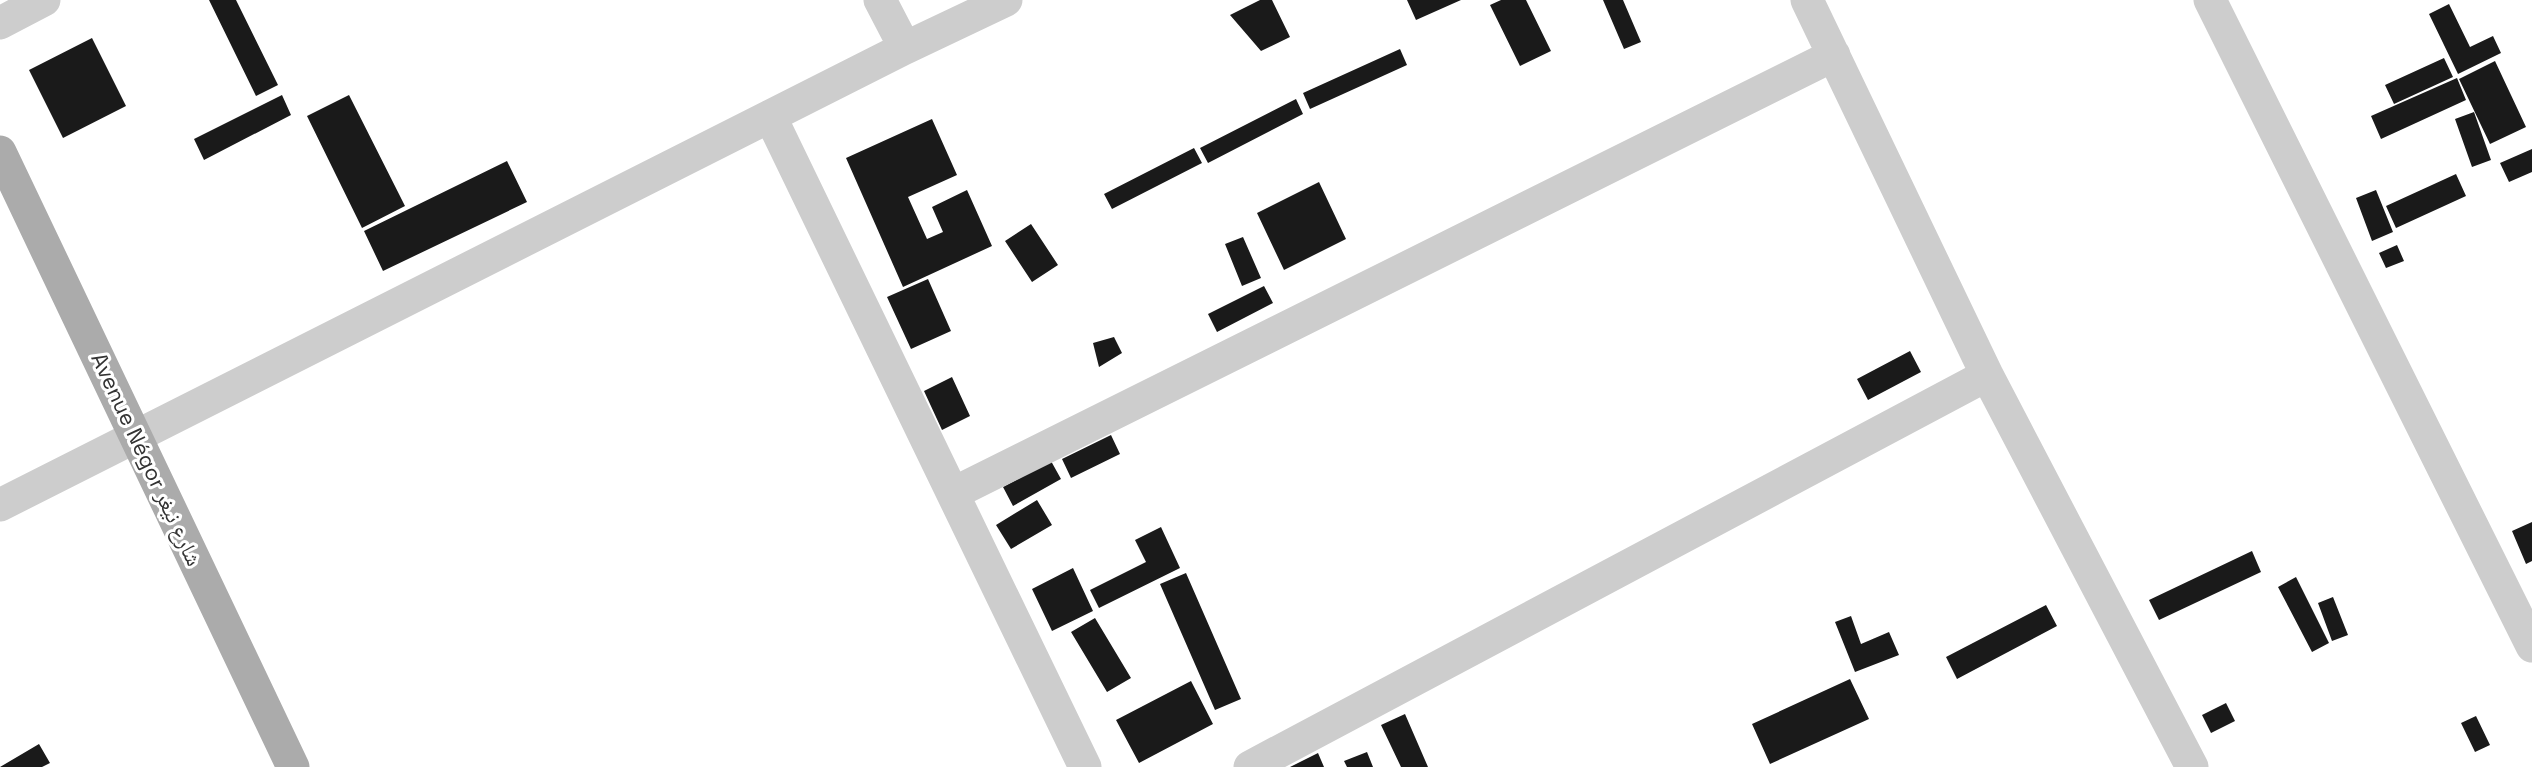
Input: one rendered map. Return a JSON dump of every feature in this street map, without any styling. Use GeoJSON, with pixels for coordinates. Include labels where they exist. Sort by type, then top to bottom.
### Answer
{"type":"FeatureCollection","features":[{"type":"Feature","properties":{"kind":"main road","name":"Avenue Négor شارع نيغر"},"geometry":{"type":"LineString","coordinates":[[0,152],[293,767]]}},
{"type":"Feature","properties":{"kind":"street"},"geometry":{"type":"LineString","coordinates":[[0,23],[44,0]]}},
{"type":"Feature","properties":{"kind":"street"},"geometry":{"type":"LineString","coordinates":[[880,0],[905,48]]}},
{"type":"Feature","properties":{"kind":"street"},"geometry":{"type":"LineString","coordinates":[[0,506],[905,48],[1006,0]]}},
{"type":"Feature","properties":{"kind":"street"},"geometry":{"type":"LineString","coordinates":[[1807,0],[1987,375],[2183,764]]}},
{"type":"Feature","properties":{"kind":"street"},"geometry":{"type":"LineString","coordinates":[[2210,0],[2532,646]]}},
{"type":"Feature","properties":{"kind":"street"},"geometry":{"type":"LineString","coordinates":[[954,493],[1834,55]]}},
{"type":"Feature","properties":{"kind":"street"},"geometry":{"type":"LineString","coordinates":[[770,116],[1085,767]]}},
{"type":"Feature","properties":{"kind":"street"},"geometry":{"type":"LineString","coordinates":[[1250,767],[1987,375]]}},
{"type":"Feature","properties":{"kind":"building"},"geometry":{"type":"Polygon","coordinates":[[[209,0],[236,0],[278,85],[256,96],[209,0]]]}},
{"type":"Feature","properties":{"kind":"building"},"geometry":{"type":"Polygon","coordinates":[[[1260,0],[1272,0],[1290,37],[1261,51],[1230,15],[1260,0]]]}},
{"type":"Feature","properties":{"kind":"building"},"geometry":{"type":"Polygon","coordinates":[[[1407,0],[1461,0],[1416,20],[1407,0]]]}},
{"type":"Feature","properties":{"kind":"building"},"geometry":{"type":"Polygon","coordinates":[[[1501,0],[1526,0],[1551,51],[1520,66],[1490,5],[1501,0]]]}},
{"type":"Feature","properties":{"kind":"building"},"geometry":{"type":"Polygon","coordinates":[[[1603,0],[1623,0],[1641,42],[1624,49],[1603,0]]]}},
{"type":"Feature","properties":{"kind":"building"},"geometry":{"type":"Polygon","coordinates":[[[2449,4],[2470,47],[2493,36],[2501,53],[2458,74],[2429,14],[2449,4]]]}},
{"type":"Feature","properties":{"kind":"building"},"geometry":{"type":"Polygon","coordinates":[[[92,38],[126,106],[63,138],[29,70],[92,38]]]}},
{"type":"Feature","properties":{"kind":"building"},"geometry":{"type":"Polygon","coordinates":[[[1400,49],[1407,65],[1310,109],[1303,93],[1400,49]]]}},
{"type":"Feature","properties":{"kind":"building"},"geometry":{"type":"Polygon","coordinates":[[[2444,58],[2453,77],[2394,104],[2385,85],[2444,58]]]}},
{"type":"Feature","properties":{"kind":"building"},"geometry":{"type":"Polygon","coordinates":[[[2495,61],[2526,127],[2490,144],[2459,79],[2495,61]]]}},
{"type":"Feature","properties":{"kind":"building"},"geometry":{"type":"Polygon","coordinates":[[[2457,78],[2466,100],[2381,139],[2371,116],[2457,78]]]}},
{"type":"Feature","properties":{"kind":"building"},"geometry":{"type":"Polygon","coordinates":[[[282,95],[291,115],[204,160],[194,139],[282,95]]]}},
{"type":"Feature","properties":{"kind":"building"},"geometry":{"type":"Polygon","coordinates":[[[349,95],[405,206],[362,228],[307,116],[349,95]]]}},
{"type":"Feature","properties":{"kind":"building"},"geometry":{"type":"Polygon","coordinates":[[[1296,99],[1303,114],[1208,163],[1200,148],[1296,99]]]}},
{"type":"Feature","properties":{"kind":"building"},"geometry":{"type":"Polygon","coordinates":[[[2474,112],[2491,160],[2472,167],[2455,119],[2474,112]]]}},
{"type":"Feature","properties":{"kind":"building"},"geometry":{"type":"Polygon","coordinates":[[[932,119],[957,175],[908,197],[927,239],[943,232],[932,207],[967,190],[992,246],[903,287],[846,158],[932,119]]]}},
{"type":"Feature","properties":{"kind":"building"},"geometry":{"type":"Polygon","coordinates":[[[1194,148],[1202,163],[1112,209],[1104,194],[1194,148]]]}},
{"type":"Feature","properties":{"kind":"building"},"geometry":{"type":"Polygon","coordinates":[[[2532,149],[2532,172],[2509,182],[2500,163],[2532,149]]]}},
{"type":"Feature","properties":{"kind":"building"},"geometry":{"type":"Polygon","coordinates":[[[507,161],[527,202],[383,271],[364,231],[507,161]]]}},
{"type":"Feature","properties":{"kind":"building"},"geometry":{"type":"Polygon","coordinates":[[[2456,174],[2466,196],[2396,228],[2386,206],[2456,174]]]}},
{"type":"Feature","properties":{"kind":"building"},"geometry":{"type":"Polygon","coordinates":[[[1319,182],[1346,239],[1284,270],[1257,213],[1319,182]]]}},
{"type":"Feature","properties":{"kind":"building"},"geometry":{"type":"Polygon","coordinates":[[[2376,190],[2393,232],[2372,241],[2356,198],[2376,190]]]}},
{"type":"Feature","properties":{"kind":"building"},"geometry":{"type":"Polygon","coordinates":[[[1031,224],[1058,265],[1032,282],[1005,241],[1031,224]]]}},
{"type":"Feature","properties":{"kind":"building"},"geometry":{"type":"Polygon","coordinates":[[[1243,237],[1261,278],[1242,286],[1225,244],[1243,237]]]}},
{"type":"Feature","properties":{"kind":"building"},"geometry":{"type":"Polygon","coordinates":[[[2397,245],[2404,261],[2386,268],[2379,253],[2397,245]]]}},
{"type":"Feature","properties":{"kind":"building"},"geometry":{"type":"Polygon","coordinates":[[[928,279],[951,331],[911,349],[887,297],[928,279]]]}},
{"type":"Feature","properties":{"kind":"building"},"geometry":{"type":"Polygon","coordinates":[[[1264,286],[1273,303],[1217,332],[1208,314],[1264,286]]]}},
{"type":"Feature","properties":{"kind":"building"},"geometry":{"type":"Polygon","coordinates":[[[1114,337],[1122,353],[1099,367],[1093,343],[1114,337]]]}},
{"type":"Feature","properties":{"kind":"building"},"geometry":{"type":"Polygon","coordinates":[[[1910,351],[1921,372],[1868,400],[1857,379],[1910,351]]]}},
{"type":"Feature","properties":{"kind":"building"},"geometry":{"type":"Polygon","coordinates":[[[952,377],[970,416],[942,430],[924,391],[952,377]]]}},
{"type":"Feature","properties":{"kind":"building"},"geometry":{"type":"Polygon","coordinates":[[[1111,435],[1120,454],[1071,478],[1062,459],[1111,435]]]}},
{"type":"Feature","properties":{"kind":"building"},"geometry":{"type":"Polygon","coordinates":[[[1051,461],[1061,479],[1013,506],[1003,487],[1051,461]]]}},
{"type":"Feature","properties":{"kind":"building"},"geometry":{"type":"Polygon","coordinates":[[[1037,500],[1052,525],[1011,549],[996,525],[1037,500]]]}},
{"type":"Feature","properties":{"kind":"building"},"geometry":{"type":"Polygon","coordinates":[[[2532,522],[2532,561],[2526,564],[2512,531],[2532,522]]]}},
{"type":"Feature","properties":{"kind":"building"},"geometry":{"type":"Polygon","coordinates":[[[1161,527],[1180,568],[1099,608],[1090,590],[1146,562],[1135,540],[1161,527]]]}},
{"type":"Feature","properties":{"kind":"building"},"geometry":{"type":"Polygon","coordinates":[[[2252,551],[2261,572],[2159,620],[2149,600],[2252,551]]]}},
{"type":"Feature","properties":{"kind":"building"},"geometry":{"type":"Polygon","coordinates":[[[1073,568],[1093,611],[1052,631],[1032,589],[1073,568]]]}},
{"type":"Feature","properties":{"kind":"building"},"geometry":{"type":"Polygon","coordinates":[[[1186,573],[1241,699],[1215,710],[1160,584],[1186,573]]]}},
{"type":"Feature","properties":{"kind":"building"},"geometry":{"type":"Polygon","coordinates":[[[2296,577],[2329,643],[2312,652],[2278,587],[2296,577]]]}},
{"type":"Feature","properties":{"kind":"building"},"geometry":{"type":"Polygon","coordinates":[[[2333,597],[2348,635],[2332,641],[2318,603],[2333,597]]]}},
{"type":"Feature","properties":{"kind":"building"},"geometry":{"type":"Polygon","coordinates":[[[2046,605],[2057,626],[1957,679],[1946,657],[2046,605]]]}},
{"type":"Feature","properties":{"kind":"building"},"geometry":{"type":"Polygon","coordinates":[[[1851,616],[1861,644],[1889,632],[1899,655],[1855,672],[1835,622],[1851,616]]]}},
{"type":"Feature","properties":{"kind":"building"},"geometry":{"type":"Polygon","coordinates":[[[1095,618],[1131,678],[1107,692],[1071,632],[1095,618]]]}},
{"type":"Feature","properties":{"kind":"building"},"geometry":{"type":"Polygon","coordinates":[[[1850,679],[1869,719],[1770,764],[1752,724],[1850,679]]]}},
{"type":"Feature","properties":{"kind":"building"},"geometry":{"type":"Polygon","coordinates":[[[1191,681],[1213,724],[1139,763],[1116,720],[1191,681]]]}},
{"type":"Feature","properties":{"kind":"building"},"geometry":{"type":"Polygon","coordinates":[[[2226,703],[2235,721],[2211,733],[2202,715],[2226,703]]]}},
{"type":"Feature","properties":{"kind":"building"},"geometry":{"type":"Polygon","coordinates":[[[1405,714],[1428,767],[1401,767],[1381,725],[1405,714]]]}},
{"type":"Feature","properties":{"kind":"building"},"geometry":{"type":"Polygon","coordinates":[[[2476,716],[2490,745],[2475,752],[2461,723],[2476,716]]]}},
{"type":"Feature","properties":{"kind":"building"},"geometry":{"type":"Polygon","coordinates":[[[39,744],[50,763],[42,767],[0,767],[39,744]]]}},
{"type":"Feature","properties":{"kind":"building"},"geometry":{"type":"Polygon","coordinates":[[[1367,752],[1373,767],[1347,767],[1344,761],[1367,752]]]}},
{"type":"Feature","properties":{"kind":"building"},"geometry":{"type":"Polygon","coordinates":[[[1318,753],[1324,767],[1290,767],[1318,753]]]}}]}
